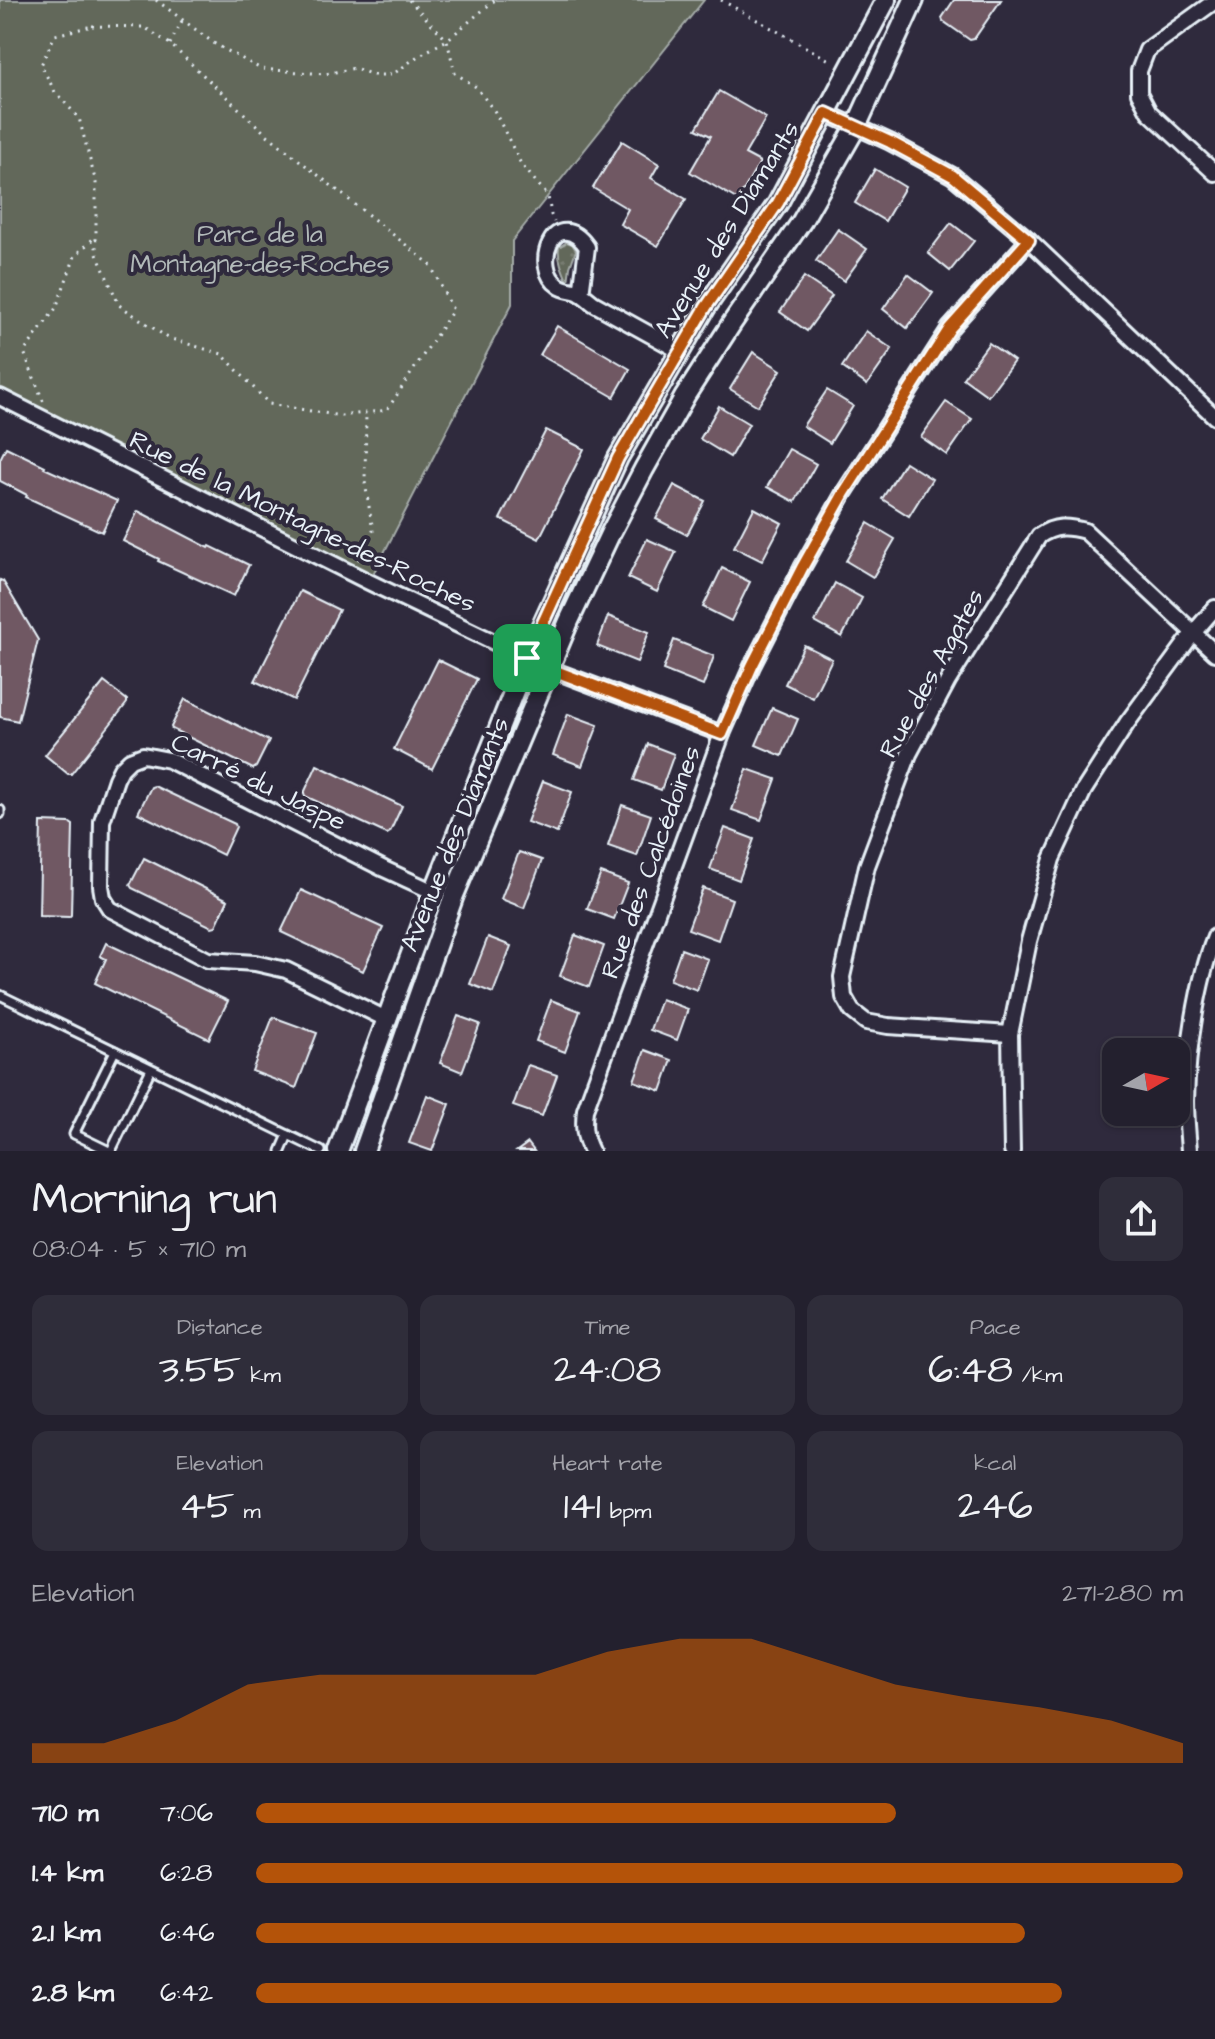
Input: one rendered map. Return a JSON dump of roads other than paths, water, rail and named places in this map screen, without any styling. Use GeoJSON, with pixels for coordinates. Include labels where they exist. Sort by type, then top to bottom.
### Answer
{"type":"FeatureCollection","features":[{"type":"Feature","properties":{"kind":"street","name":"Avenue des Diamants"},"geometry":{"type":"LineString","coordinates":[[338,1151],[434,892],[527,658],[618,458],[706,307],[778,203],[886,0]]}},
{"type":"Feature","properties":{"kind":"street","name":"Avenue des Diamants"},"geometry":{"type":"LineString","coordinates":[[364,1151],[454,895],[569,621],[610,534],[685,396],[802,221],[856,127],[914,0]]}},
{"type":"Feature","properties":{"kind":"street"},"geometry":{"type":"LineString","coordinates":[[1215,1],[1147,50],[1139,71],[1139,93],[1149,112],[1215,173]]}},
{"type":"Feature","properties":{"kind":"street"},"geometry":{"type":"LineString","coordinates":[[826,113],[890,142],[953,176],[1029,240],[1215,417]]}},
{"type":"Feature","properties":{"kind":"street"},"geometry":{"type":"LineString","coordinates":[[581,294],[587,247],[571,233],[559,233],[551,238],[547,248],[547,264],[550,275],[559,286],[581,294],[680,351]]}},
{"type":"Feature","properties":{"kind":"street","name":"Rue des Calcédoines"},"geometry":{"type":"LineString","coordinates":[[591,1151],[583,1125],[585,1110],[722,734],[752,666],[844,493],[950,328],[1029,240]]}},
{"type":"Feature","properties":{"kind":"street","name":"Rue de la Montagne-des-Roches"},"geometry":{"type":"LineString","coordinates":[[0,397],[550,669],[722,734]]}},
{"type":"Feature","properties":{"kind":"street","name":"Rue des Agates"},"geometry":{"type":"LineString","coordinates":[[1010,1034],[866,1022],[852,1011],[844,997],[842,977],[867,866],[909,754],[948,681],[1039,536],[1048,530],[1060,526],[1085,531],[1194,632]]}},
{"type":"Feature","properties":{"kind":"street"},"geometry":{"type":"LineString","coordinates":[[1012,1151],[1010,1034],[1029,941],[1052,859],[1084,790],[1127,723],[1215,608]]}},
{"type":"Feature","properties":{"kind":"street"},"geometry":{"type":"LineString","coordinates":[[1194,632],[1215,653]]}},
{"type":"Feature","properties":{"kind":"street","name":"Carré du Jaspe"},"geometry":{"type":"LineString","coordinates":[[386,1019],[286,970],[255,963],[208,960],[110,909],[103,898],[101,886],[102,821],[116,779],[130,760],[143,755],[169,760],[434,892]]}},
{"type":"Feature","properties":{"kind":"street"},"geometry":{"type":"LineString","coordinates":[[1189,1151],[1186,1102],[1192,1028],[1215,937]]}},
{"type":"Feature","properties":{"kind":"lane"},"geometry":{"type":"LineString","coordinates":[[0,995],[321,1151]]}},
{"type":"Feature","properties":{"kind":"lane"},"geometry":{"type":"LineString","coordinates":[[115,1051],[74,1134],[110,1151],[151,1069]]}},
{"type":"Feature","properties":{"kind":"lane"},"geometry":{"type":"LineString","coordinates":[[281,1151],[288,1135]]}},
{"type":"Feature","properties":{"kind":"park label","name":"Parc de la Montagne-des-Roches"},"geometry":{"type":"Point","coordinates":[260,248]}}]}
